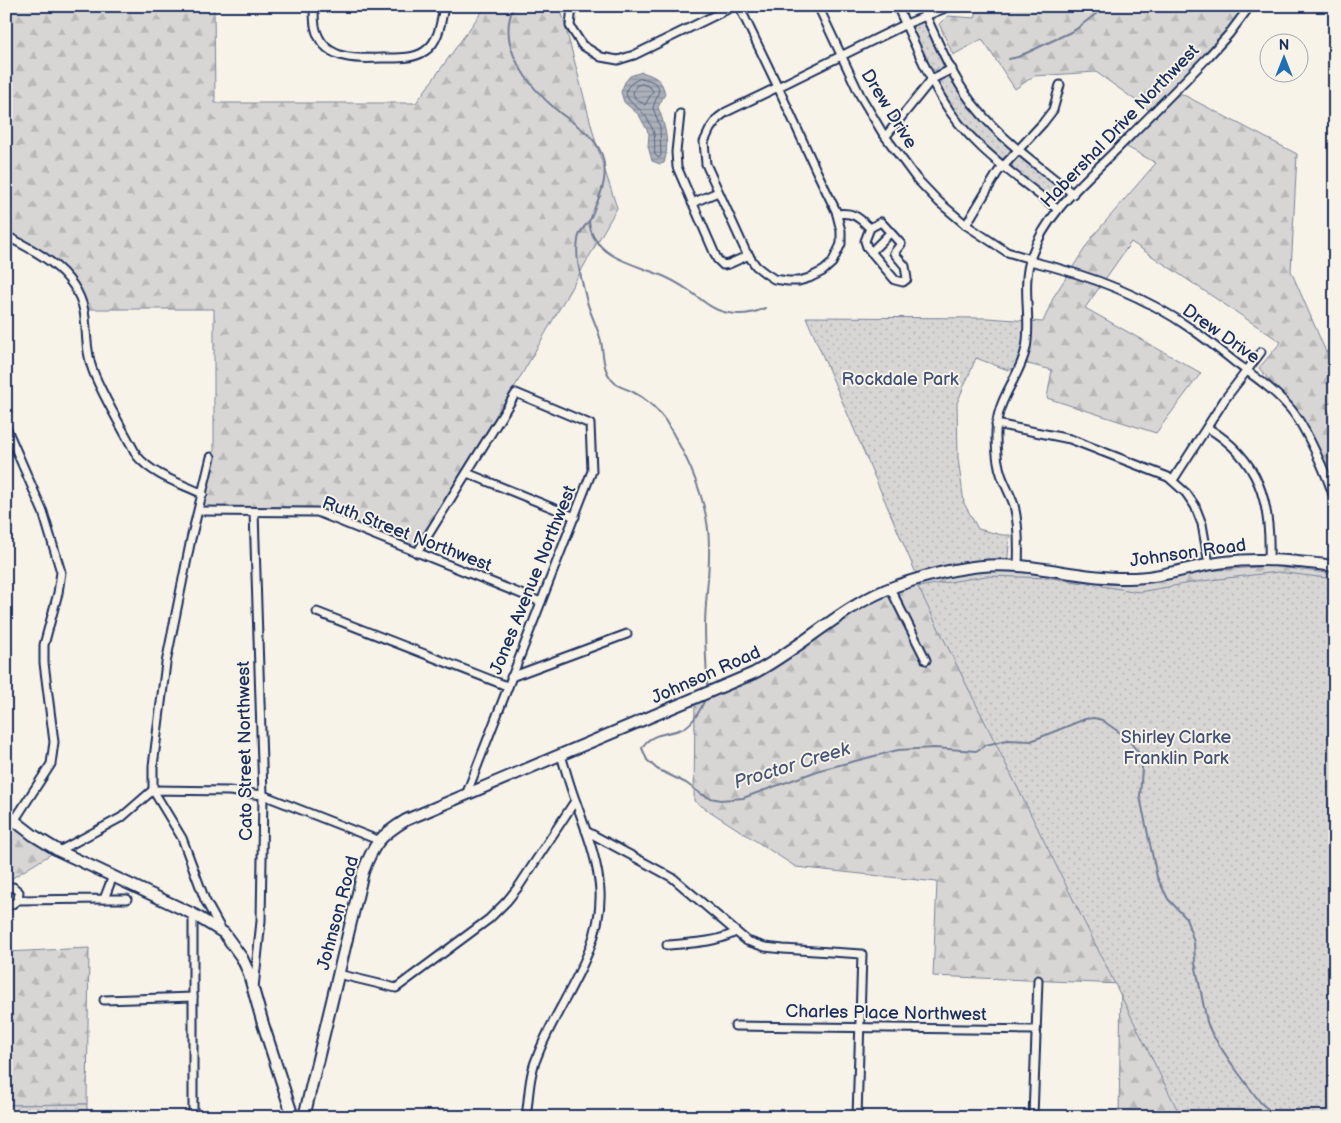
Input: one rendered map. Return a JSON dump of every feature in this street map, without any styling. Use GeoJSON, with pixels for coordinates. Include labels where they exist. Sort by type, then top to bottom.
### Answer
{"type":"FeatureCollection","features":[{"type":"Feature","properties":{"kind":"street"},"geometry":{"type":"LineString","coordinates":[[314,6],[315,26],[324,42],[340,56],[352,59],[412,57],[425,51],[435,41],[444,6]]}},
{"type":"Feature","properties":{"kind":"street"},"geometry":{"type":"LineString","coordinates":[[572,6],[570,26],[582,45],[601,57],[618,60],[634,55],[734,6]]}},
{"type":"Feature","properties":{"kind":"street"},"geometry":{"type":"LineString","coordinates":[[739,6],[778,87],[837,214],[841,231],[841,244],[832,263],[823,272],[799,281],[774,279],[756,266],[746,252],[706,164],[704,142],[710,128],[726,112],[778,87],[906,24],[942,9],[945,6]]}},
{"type":"Feature","properties":{"kind":"street","name":"Drew Drive"},"geometry":{"type":"LineString","coordinates":[[818,6],[860,95],[916,178],[939,202],[966,225],[1007,252],[1130,294],[1190,327],[1289,406],[1304,429],[1335,501]]}},
{"type":"Feature","properties":{"kind":"street"},"geometry":{"type":"LineString","coordinates":[[897,6],[942,100],[960,123],[974,140],[1003,166],[1058,210]]}},
{"type":"Feature","properties":{"kind":"street"},"geometry":{"type":"LineString","coordinates":[[921,6],[952,69],[977,110],[1018,148],[1073,194]]}},
{"type":"Feature","properties":{"kind":"street","name":"Habershal Drive Northwest"},"geometry":{"type":"LineString","coordinates":[[1018,566],[1018,520],[999,465],[996,450],[996,424],[1002,401],[1026,349],[1028,327],[1027,279],[1030,260],[1038,240],[1058,210],[1208,57],[1250,6]]}},
{"type":"Feature","properties":{"kind":"street"},"geometry":{"type":"LineString","coordinates":[[886,136],[932,79],[952,69]]}},
{"type":"Feature","properties":{"kind":"street"},"geometry":{"type":"LineString","coordinates":[[966,225],[1003,166],[1053,110],[1060,84]]}},
{"type":"Feature","properties":{"kind":"street"},"geometry":{"type":"LineString","coordinates":[[680,114],[675,161],[718,259],[723,265],[730,264],[749,255]]}},
{"type":"Feature","properties":{"kind":"street"},"geometry":{"type":"LineString","coordinates":[[692,203],[718,192]]}},
{"type":"Feature","properties":{"kind":"street"},"geometry":{"type":"LineString","coordinates":[[837,214],[849,212],[857,216],[870,228]]}},
{"type":"Feature","properties":{"kind":"street"},"geometry":{"type":"LineString","coordinates":[[881,222],[890,232],[901,244],[894,253],[906,266],[907,279],[903,282],[894,280],[871,252],[865,241],[870,228],[881,222]]}},
{"type":"Feature","properties":{"kind":"street"},"geometry":{"type":"LineString","coordinates":[[871,252],[890,232]]}},
{"type":"Feature","properties":{"kind":"street"},"geometry":{"type":"LineString","coordinates":[[6,236],[54,263],[65,273],[74,286],[81,300],[85,315],[88,351],[92,370],[137,456],[154,472],[203,494]]}},
{"type":"Feature","properties":{"kind":"street"},"geometry":{"type":"LineString","coordinates":[[1173,480],[1225,399],[1261,352]]}},
{"type":"Feature","properties":{"kind":"street","name":"Jones Avenue Northwest"},"geometry":{"type":"LineString","coordinates":[[466,795],[592,471],[590,424],[516,393],[467,473]]}},
{"type":"Feature","properties":{"kind":"street"},"geometry":{"type":"LineString","coordinates":[[996,424],[1070,439],[1121,457],[1173,480],[1186,493],[1197,511],[1202,524],[1209,564]]}},
{"type":"Feature","properties":{"kind":"street"},"geometry":{"type":"LineString","coordinates":[[6,427],[43,512],[61,572],[58,593],[44,645],[44,663],[54,755],[51,764],[10,817],[33,835],[59,851],[193,914],[224,933]]}},
{"type":"Feature","properties":{"kind":"street"},"geometry":{"type":"LineString","coordinates":[[1208,428],[1238,452],[1257,479],[1269,518],[1269,559]]}},
{"type":"Feature","properties":{"kind":"street"},"geometry":{"type":"LineString","coordinates":[[212,457],[191,539],[166,663],[153,766],[153,790],[182,838],[205,900],[224,933],[242,958],[254,989],[263,1024],[293,1117]]}},
{"type":"Feature","properties":{"kind":"street"},"geometry":{"type":"LineString","coordinates":[[417,553],[467,473],[575,517]]}},
{"type":"Feature","properties":{"kind":"street","name":"Ruth Street Northwest"},"geometry":{"type":"LineString","coordinates":[[199,512],[317,512],[541,602]]}},
{"type":"Feature","properties":{"kind":"street","name":"Cato Street Northwest"},"geometry":{"type":"LineString","coordinates":[[254,512],[263,795],[261,921],[254,989]]}},
{"type":"Feature","properties":{"kind":"street"},"geometry":{"type":"LineString","coordinates":[[1334,566],[1335,546]]}},
{"type":"Feature","properties":{"kind":"street","name":"Johnson Road"},"geometry":{"type":"LineString","coordinates":[[304,1117],[363,872],[369,855],[378,840],[406,820],[706,694],[769,665],[851,609],[890,588],[925,576],[954,569],[1018,566],[1127,578],[1158,576],[1209,564],[1238,560],[1269,559],[1334,566]]}},
{"type":"Feature","properties":{"kind":"street"},"geometry":{"type":"LineString","coordinates":[[890,588],[926,660]]}},
{"type":"Feature","properties":{"kind":"street"},"geometry":{"type":"LineString","coordinates":[[317,612],[507,686]]}},
{"type":"Feature","properties":{"kind":"street"},"geometry":{"type":"LineString","coordinates":[[511,677],[627,634]]}},
{"type":"Feature","properties":{"kind":"street"},"geometry":{"type":"LineString","coordinates":[[526,1117],[536,1059],[582,964],[592,941],[598,918],[600,891],[595,862],[561,755]]}},
{"type":"Feature","properties":{"kind":"street"},"geometry":{"type":"LineString","coordinates":[[59,851],[122,818],[153,790],[229,791],[263,795],[378,840]]}},
{"type":"Feature","properties":{"kind":"street"},"geometry":{"type":"LineString","coordinates":[[338,974],[396,988],[432,962],[489,919],[508,902],[575,801]]}},
{"type":"Feature","properties":{"kind":"street"},"geometry":{"type":"LineString","coordinates":[[586,831],[673,878],[747,941],[765,947],[862,954],[857,1117]]}},
{"type":"Feature","properties":{"kind":"street"},"geometry":{"type":"LineString","coordinates":[[104,899],[113,876]]}},
{"type":"Feature","properties":{"kind":"street"},"geometry":{"type":"LineString","coordinates":[[6,888],[13,887],[19,892],[18,900]]}},
{"type":"Feature","properties":{"kind":"street"},"geometry":{"type":"LineString","coordinates":[[6,903],[12,905],[18,900],[128,899]]}},
{"type":"Feature","properties":{"kind":"street"},"geometry":{"type":"LineString","coordinates":[[193,914],[193,1117]]}},
{"type":"Feature","properties":{"kind":"street"},"geometry":{"type":"LineString","coordinates":[[667,945],[703,942],[728,936],[736,932]]}},
{"type":"Feature","properties":{"kind":"street"},"geometry":{"type":"LineString","coordinates":[[1033,1117],[1038,980]]}},
{"type":"Feature","properties":{"kind":"street"},"geometry":{"type":"LineString","coordinates":[[104,1000],[193,997]]}},
{"type":"Feature","properties":{"kind":"street","name":"Charles Place Northwest"},"geometry":{"type":"LineString","coordinates":[[735,1026],[1036,1030]]}},
{"type":"Feature","properties":{"kind":"green space"},"geometry":{"type":"Polygon","coordinates":[[[6,6],[214,6],[215,103],[416,103],[486,6],[560,6],[596,143],[617,208],[419,554],[316,514],[199,513],[214,456],[214,309],[84,309],[64,272],[6,238],[6,6]]]}},
{"type":"Feature","properties":{"kind":"green space"},"geometry":{"type":"Polygon","coordinates":[[[978,6],[1250,6],[1178,92],[1297,154],[1291,271],[1326,352],[1335,350],[1335,401],[1326,405],[1335,427],[1335,492],[1321,455],[1292,407],[1259,368],[1281,342],[1131,242],[1085,308],[1201,373],[1156,433],[1047,398],[1052,370],[1028,364],[1024,355],[1029,321],[1043,322],[1054,296],[1093,236],[1156,163],[1127,147],[1156,115],[1096,72],[1034,76],[1015,89],[982,39],[953,55],[939,24],[947,16],[975,18],[978,6]]]}},
{"type":"Feature","properties":{"kind":"green space"},"geometry":{"type":"Polygon","coordinates":[[[923,22],[926,23],[946,64],[939,70],[931,70],[913,33],[915,25],[923,22]]]}},
{"type":"Feature","properties":{"kind":"green space"},"geometry":{"type":"Polygon","coordinates":[[[947,75],[952,76],[1011,148],[1008,156],[1002,159],[994,155],[975,138],[950,104],[939,85],[941,78],[947,75]]]}},
{"type":"Feature","properties":{"kind":"green space"},"geometry":{"type":"Polygon","coordinates":[[[1019,156],[1023,156],[1061,187],[1060,195],[1056,199],[1050,200],[1013,170],[1012,163],[1019,156]]]}},
{"type":"Feature","properties":{"kind":"green space","name":"Rockdale Park"},"geometry":{"type":"Polygon","coordinates":[[[806,317],[988,318],[1029,321],[1024,355],[1028,364],[1008,370],[976,358],[957,403],[958,458],[964,503],[978,529],[1010,535],[1007,566],[918,578],[806,317]]]}},
{"type":"Feature","properties":{"kind":"green space","name":"Shirley Clarke Franklin Park"},"geometry":{"type":"Polygon","coordinates":[[[981,564],[1083,576],[1182,573],[1270,566],[1335,574],[1335,712],[1308,1117],[1119,1117],[1121,984],[933,976],[937,882],[796,867],[694,801],[695,701],[722,689],[894,586],[981,564]]]}},
{"type":"Feature","properties":{"kind":"green space","name":"Shirley Clarke Franklin Park"},"geometry":{"type":"Polygon","coordinates":[[[1278,572],[1335,579],[1335,1117],[1181,1117],[918,587],[986,576],[1052,578],[1139,592],[1202,581],[1278,572]]]}},
{"type":"Feature","properties":{"kind":"green space"},"geometry":{"type":"Polygon","coordinates":[[[6,813],[59,849],[6,882],[6,813]]]}},
{"type":"Feature","properties":{"kind":"green space"},"geometry":{"type":"Polygon","coordinates":[[[89,948],[87,1104],[6,1105],[6,952],[89,948]]]}},
{"type":"Feature","properties":{"kind":"green space"},"geometry":{"type":"Polygon","coordinates":[[[87,1104],[87,1117],[6,1117],[6,1105],[87,1104]]]}},
{"type":"Feature","properties":{"kind":"water"},"geometry":{"type":"Polygon","coordinates":[[[642,72],[658,79],[665,94],[658,107],[665,128],[667,142],[664,163],[660,164],[652,161],[648,146],[649,134],[639,115],[624,102],[621,92],[630,76],[642,72]]]}},
{"type":"Feature","properties":{"kind":"waterway","name":"Proctor Creek"},"geometry":{"type":"LineString","coordinates":[[514,6],[509,21],[509,36],[512,51],[518,65],[537,91],[594,141],[599,148],[604,162],[605,175],[602,188],[591,218],[579,234],[577,254],[586,300],[601,341],[606,369],[616,384],[642,397],[665,420],[682,449],[696,480],[701,497],[708,529],[709,546],[705,627],[707,689]]}},
{"type":"Feature","properties":{"kind":"waterway"},"geometry":{"type":"LineString","coordinates":[[1009,59],[1018,57],[1075,30],[1106,6]]}},
{"type":"Feature","properties":{"kind":"waterway"},"geometry":{"type":"LineString","coordinates":[[589,221],[593,236],[607,252],[671,280],[719,311],[740,314],[755,312],[765,308]]}},
{"type":"Feature","properties":{"kind":"waterway","name":"Proctor Creek"},"geometry":{"type":"LineString","coordinates":[[705,699],[697,715],[688,725],[679,730],[655,736],[642,748],[647,760],[657,769],[686,783],[701,794],[721,800],[743,798],[820,770],[898,750],[934,748],[976,751],[986,745],[1007,740],[1031,741],[1085,719],[1094,718],[1102,720],[1126,737],[1138,752],[1142,767],[1140,797],[1157,877],[1168,899],[1186,918],[1194,942],[1195,963],[1207,1022],[1212,1034],[1231,1063],[1260,1102],[1276,1117]]}}]}
